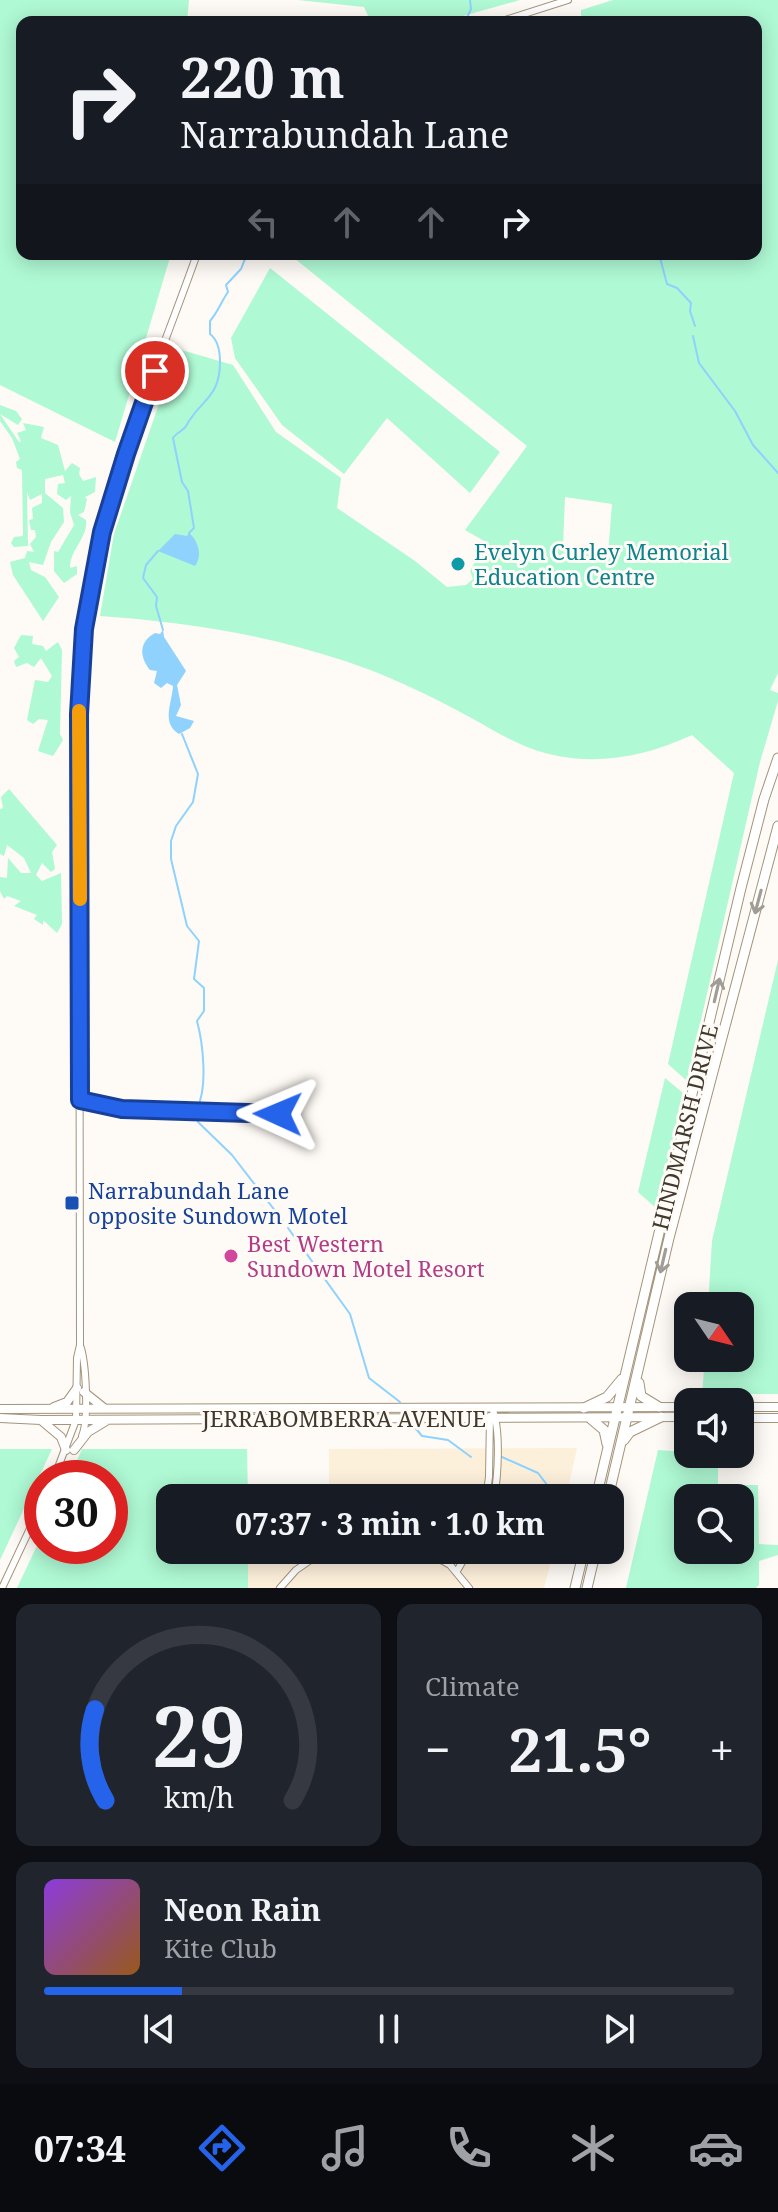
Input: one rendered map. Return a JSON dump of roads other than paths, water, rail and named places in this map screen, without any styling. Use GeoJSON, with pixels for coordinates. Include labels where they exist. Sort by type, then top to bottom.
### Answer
{"type":"FeatureCollection","features":[{"type":"Feature","properties":{"kind":"main road","name":"HINDMARSH DRIVE"},"geometry":{"type":"LineString","coordinates":[[599,1484],[758,821],[778,758]]}},
{"type":"Feature","properties":{"kind":"main road","name":"HINDMARSH DRIVE"},"geometry":{"type":"LineString","coordinates":[[612,1484],[705,1096],[778,826]]}},
{"type":"Feature","properties":{"kind":"main road"},"geometry":{"type":"LineString","coordinates":[[692,1093],[705,1096]]}},
{"type":"Feature","properties":{"kind":"main road"},"geometry":{"type":"LineString","coordinates":[[622,1442],[630,1432],[660,1412],[639,1391],[644,1344]]}},
{"type":"Feature","properties":{"kind":"main road"},"geometry":{"type":"LineString","coordinates":[[584,1408],[607,1397],[627,1369]]}},
{"type":"Feature","properties":{"kind":"main road"},"geometry":{"type":"LineString","coordinates":[[591,1419],[604,1430],[608,1447]]}},
{"type":"Feature","properties":{"kind":"main road"},"geometry":{"type":"LineString","coordinates":[[575,1588],[581,1564]]}},
{"type":"Feature","properties":{"kind":"main road"},"geometry":{"type":"LineString","coordinates":[[587,1588],[593,1564]]}},
{"type":"Feature","properties":{"kind":"street"},"geometry":{"type":"LineString","coordinates":[[518,16],[568,0]]}},
{"type":"Feature","properties":{"kind":"street"},"geometry":{"type":"LineString","coordinates":[[64,1460],[82,1415],[77,1358],[80,1345],[79,714],[86,607],[113,494],[195,260]]}},
{"type":"Feature","properties":{"kind":"street"},"geometry":{"type":"LineString","coordinates":[[80,1100],[122,1109],[278,1114]]}},
{"type":"Feature","properties":{"kind":"street"},"geometry":{"type":"LineString","coordinates":[[81,1390],[104,1408]]}},
{"type":"Feature","properties":{"kind":"street"},"geometry":{"type":"LineString","coordinates":[[49,1409],[67,1402],[81,1390]]}},
{"type":"Feature","properties":{"kind":"street","name":"JERRABOMBERRA AVENUE"},"geometry":{"type":"LineString","coordinates":[[0,1418],[41,1420],[82,1415],[104,1408],[617,1407],[628,1413]]}},
{"type":"Feature","properties":{"kind":"street"},"geometry":{"type":"LineString","coordinates":[[754,1407],[778,1407]]}},
{"type":"Feature","properties":{"kind":"street"},"geometry":{"type":"LineString","coordinates":[[474,1408],[475,1419]]}},
{"type":"Feature","properties":{"kind":"street"},"geometry":{"type":"LineString","coordinates":[[492,1408],[496,1484]]}},
{"type":"Feature","properties":{"kind":"street","name":"JERRABOMBERRA AVENUE"},"geometry":{"type":"LineString","coordinates":[[0,1409],[49,1409],[110,1418],[475,1419],[615,1419],[628,1413],[674,1410]]}},
{"type":"Feature","properties":{"kind":"street","name":"JERRABOMBERRA AVENUE"},"geometry":{"type":"LineString","coordinates":[[660,1412],[674,1414]]}},
{"type":"Feature","properties":{"kind":"street"},"geometry":{"type":"LineString","coordinates":[[70,1450],[88,1432],[110,1418]]}},
{"type":"Feature","properties":{"kind":"street"},"geometry":{"type":"LineString","coordinates":[[754,1418],[778,1418]]}},
{"type":"Feature","properties":{"kind":"street"},"geometry":{"type":"LineString","coordinates":[[488,1484],[493,1419]]}},
{"type":"Feature","properties":{"kind":"street"},"geometry":{"type":"LineString","coordinates":[[41,1420],[61,1437],[70,1450]]}},
{"type":"Feature","properties":{"kind":"street"},"geometry":{"type":"LineString","coordinates":[[2,1588],[24,1541]]}},
{"type":"Feature","properties":{"kind":"street"},"geometry":{"type":"LineString","coordinates":[[280,1588],[305,1564]]}},
{"type":"Feature","properties":{"kind":"street"},"geometry":{"type":"LineString","coordinates":[[457,1571],[461,1564]]}},
{"type":"Feature","properties":{"kind":"street"},"geometry":{"type":"LineString","coordinates":[[450,1565],[469,1588]]}},
{"type":"Feature","properties":{"kind":"water"},"geometry":{"type":"Polygon","coordinates":[[[189,533],[198,548],[199,558],[195,566],[158,551],[175,534],[187,536],[189,533]]]}},
{"type":"Feature","properties":{"kind":"water"},"geometry":{"type":"Polygon","coordinates":[[[163,630],[164,637],[186,671],[177,685],[181,705],[176,716],[194,721],[190,728],[179,734],[169,718],[173,686],[167,683],[161,688],[154,683],[157,671],[150,670],[142,650],[150,637],[163,630]]]}},
{"type":"Feature","properties":{"kind":"waterway"},"geometry":{"type":"LineString","coordinates":[[468,16],[470,0]]}},
{"type":"Feature","properties":{"kind":"waterway"},"geometry":{"type":"LineString","coordinates":[[189,533],[194,528],[188,491],[182,482],[173,438],[185,428],[217,383],[220,354],[210,334],[210,321],[228,292],[226,285],[241,269],[245,260]]}},
{"type":"Feature","properties":{"kind":"waterway"},"geometry":{"type":"LineString","coordinates":[[661,260],[667,284],[677,288],[691,303],[695,326]]}},
{"type":"Feature","properties":{"kind":"waterway"},"geometry":{"type":"LineString","coordinates":[[693,336],[699,363],[735,411],[753,445],[778,473]]}},
{"type":"Feature","properties":{"kind":"waterway"},"geometry":{"type":"LineString","coordinates":[[158,551],[146,565],[143,578],[157,597],[156,606],[163,630]]}},
{"type":"Feature","properties":{"kind":"waterway"},"geometry":{"type":"LineString","coordinates":[[182,734],[198,774],[193,802],[176,826],[171,841],[171,859],[187,926],[199,941],[194,979],[204,988],[204,1011],[197,1021],[203,1053],[202,1089],[197,1108]]}},
{"type":"Feature","properties":{"kind":"waterway"},"geometry":{"type":"LineString","coordinates":[[197,1117],[198,1122],[232,1155],[283,1221]]}},
{"type":"Feature","properties":{"kind":"waterway"},"geometry":{"type":"LineString","coordinates":[[288,1228],[350,1314],[369,1378],[400,1402]]}},
{"type":"Feature","properties":{"kind":"waterway"},"geometry":{"type":"LineString","coordinates":[[412,1424],[422,1436],[448,1440],[471,1457]]}},
{"type":"Feature","properties":{"kind":"waterway"},"geometry":{"type":"LineString","coordinates":[[502,1457],[538,1473],[546,1484]]}},
{"type":"Feature","properties":{"kind":"place","name":"Evelyn Curley Memorial Education Centre"},"geometry":{"type":"Point","coordinates":[458,564]}},
{"type":"Feature","properties":{"kind":"place","name":"Narrabundah Lane opposite Sundown Motel"},"geometry":{"type":"Point","coordinates":[72,1203]}},
{"type":"Feature","properties":{"kind":"place","name":"Best Western Sundown Motel Resort"},"geometry":{"type":"Point","coordinates":[231,1256]}}]}
